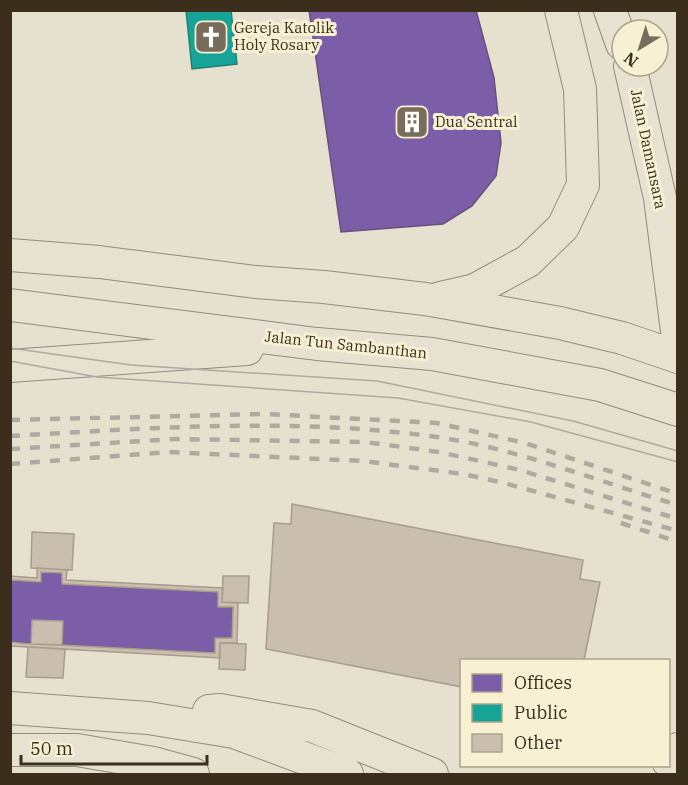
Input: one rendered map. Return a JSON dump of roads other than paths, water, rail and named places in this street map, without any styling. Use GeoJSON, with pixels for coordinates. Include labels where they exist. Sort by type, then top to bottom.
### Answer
{"type":"FeatureCollection","features":[{"type":"Feature","properties":{"kind":"main road"},"geometry":{"type":"LineString","coordinates":[[424,299],[451,297],[475,290],[528,261],[562,227],[583,185],[580,89],[561,10]]}},
{"type":"Feature","properties":{"kind":"main road","name":"Jalan Damansara"},"geometry":{"type":"LineString","coordinates":[[633,78],[660,198],[678,339]]}},
{"type":"Feature","properties":{"kind":"main road"},"geometry":{"type":"LineString","coordinates":[[10,255],[99,262],[255,282],[324,287],[424,299],[560,323],[622,338],[678,357]]}},
{"type":"Feature","properties":{"kind":"main road","name":"Jalan Tun Sambanthan"},"geometry":{"type":"LineString","coordinates":[[10,305],[317,344],[432,354],[600,385],[678,410]]}},
{"type":"Feature","properties":{"kind":"main road"},"geometry":{"type":"LineString","coordinates":[[10,366],[317,344]]}},
{"type":"Feature","properties":{"kind":"main road"},"geometry":{"type":"LineString","coordinates":[[10,708],[148,718],[234,732],[346,774]]}},
{"type":"Feature","properties":{"kind":"main road"},"geometry":{"type":"LineString","coordinates":[[148,718],[220,710],[312,726],[432,774]]}},
{"type":"Feature","properties":{"kind":"main road"},"geometry":{"type":"LineString","coordinates":[[10,750],[77,750],[153,763],[193,774]]}},
{"type":"Feature","properties":{"kind":"tram line"},"geometry":{"type":"LineString","coordinates":[[10,348],[131,365],[377,381],[573,421],[678,451]]}},
{"type":"Feature","properties":{"kind":"tram line"},"geometry":{"type":"LineString","coordinates":[[10,361],[97,377],[398,398],[531,422],[678,462]]}},
{"type":"Feature","properties":{"kind":"railway"},"geometry":{"type":"LineString","coordinates":[[10,420],[264,414],[437,423],[525,443],[678,494]]}},
{"type":"Feature","properties":{"kind":"railway"},"geometry":{"type":"LineString","coordinates":[[10,436],[224,426],[331,427],[384,431],[437,437],[498,449],[678,505]]}},
{"type":"Feature","properties":{"kind":"railway"},"geometry":{"type":"LineString","coordinates":[[10,449],[175,439],[365,442],[439,452],[520,470],[678,519]]}},
{"type":"Feature","properties":{"kind":"railway"},"geometry":{"type":"LineString","coordinates":[[10,464],[168,452],[363,461],[463,474],[504,483],[678,531]]}},
{"type":"Feature","properties":{"kind":"railway"},"geometry":{"type":"LineString","coordinates":[[621,523],[678,542]]}},
{"type":"Feature","properties":{"kind":"place","name":"Gereja Katolik Holy Rosary"},"geometry":{"type":"Point","coordinates":[211,37]}},
{"type":"Feature","properties":{"kind":"place","name":"Dua Sentral"},"geometry":{"type":"Point","coordinates":[412,122]}}]}
